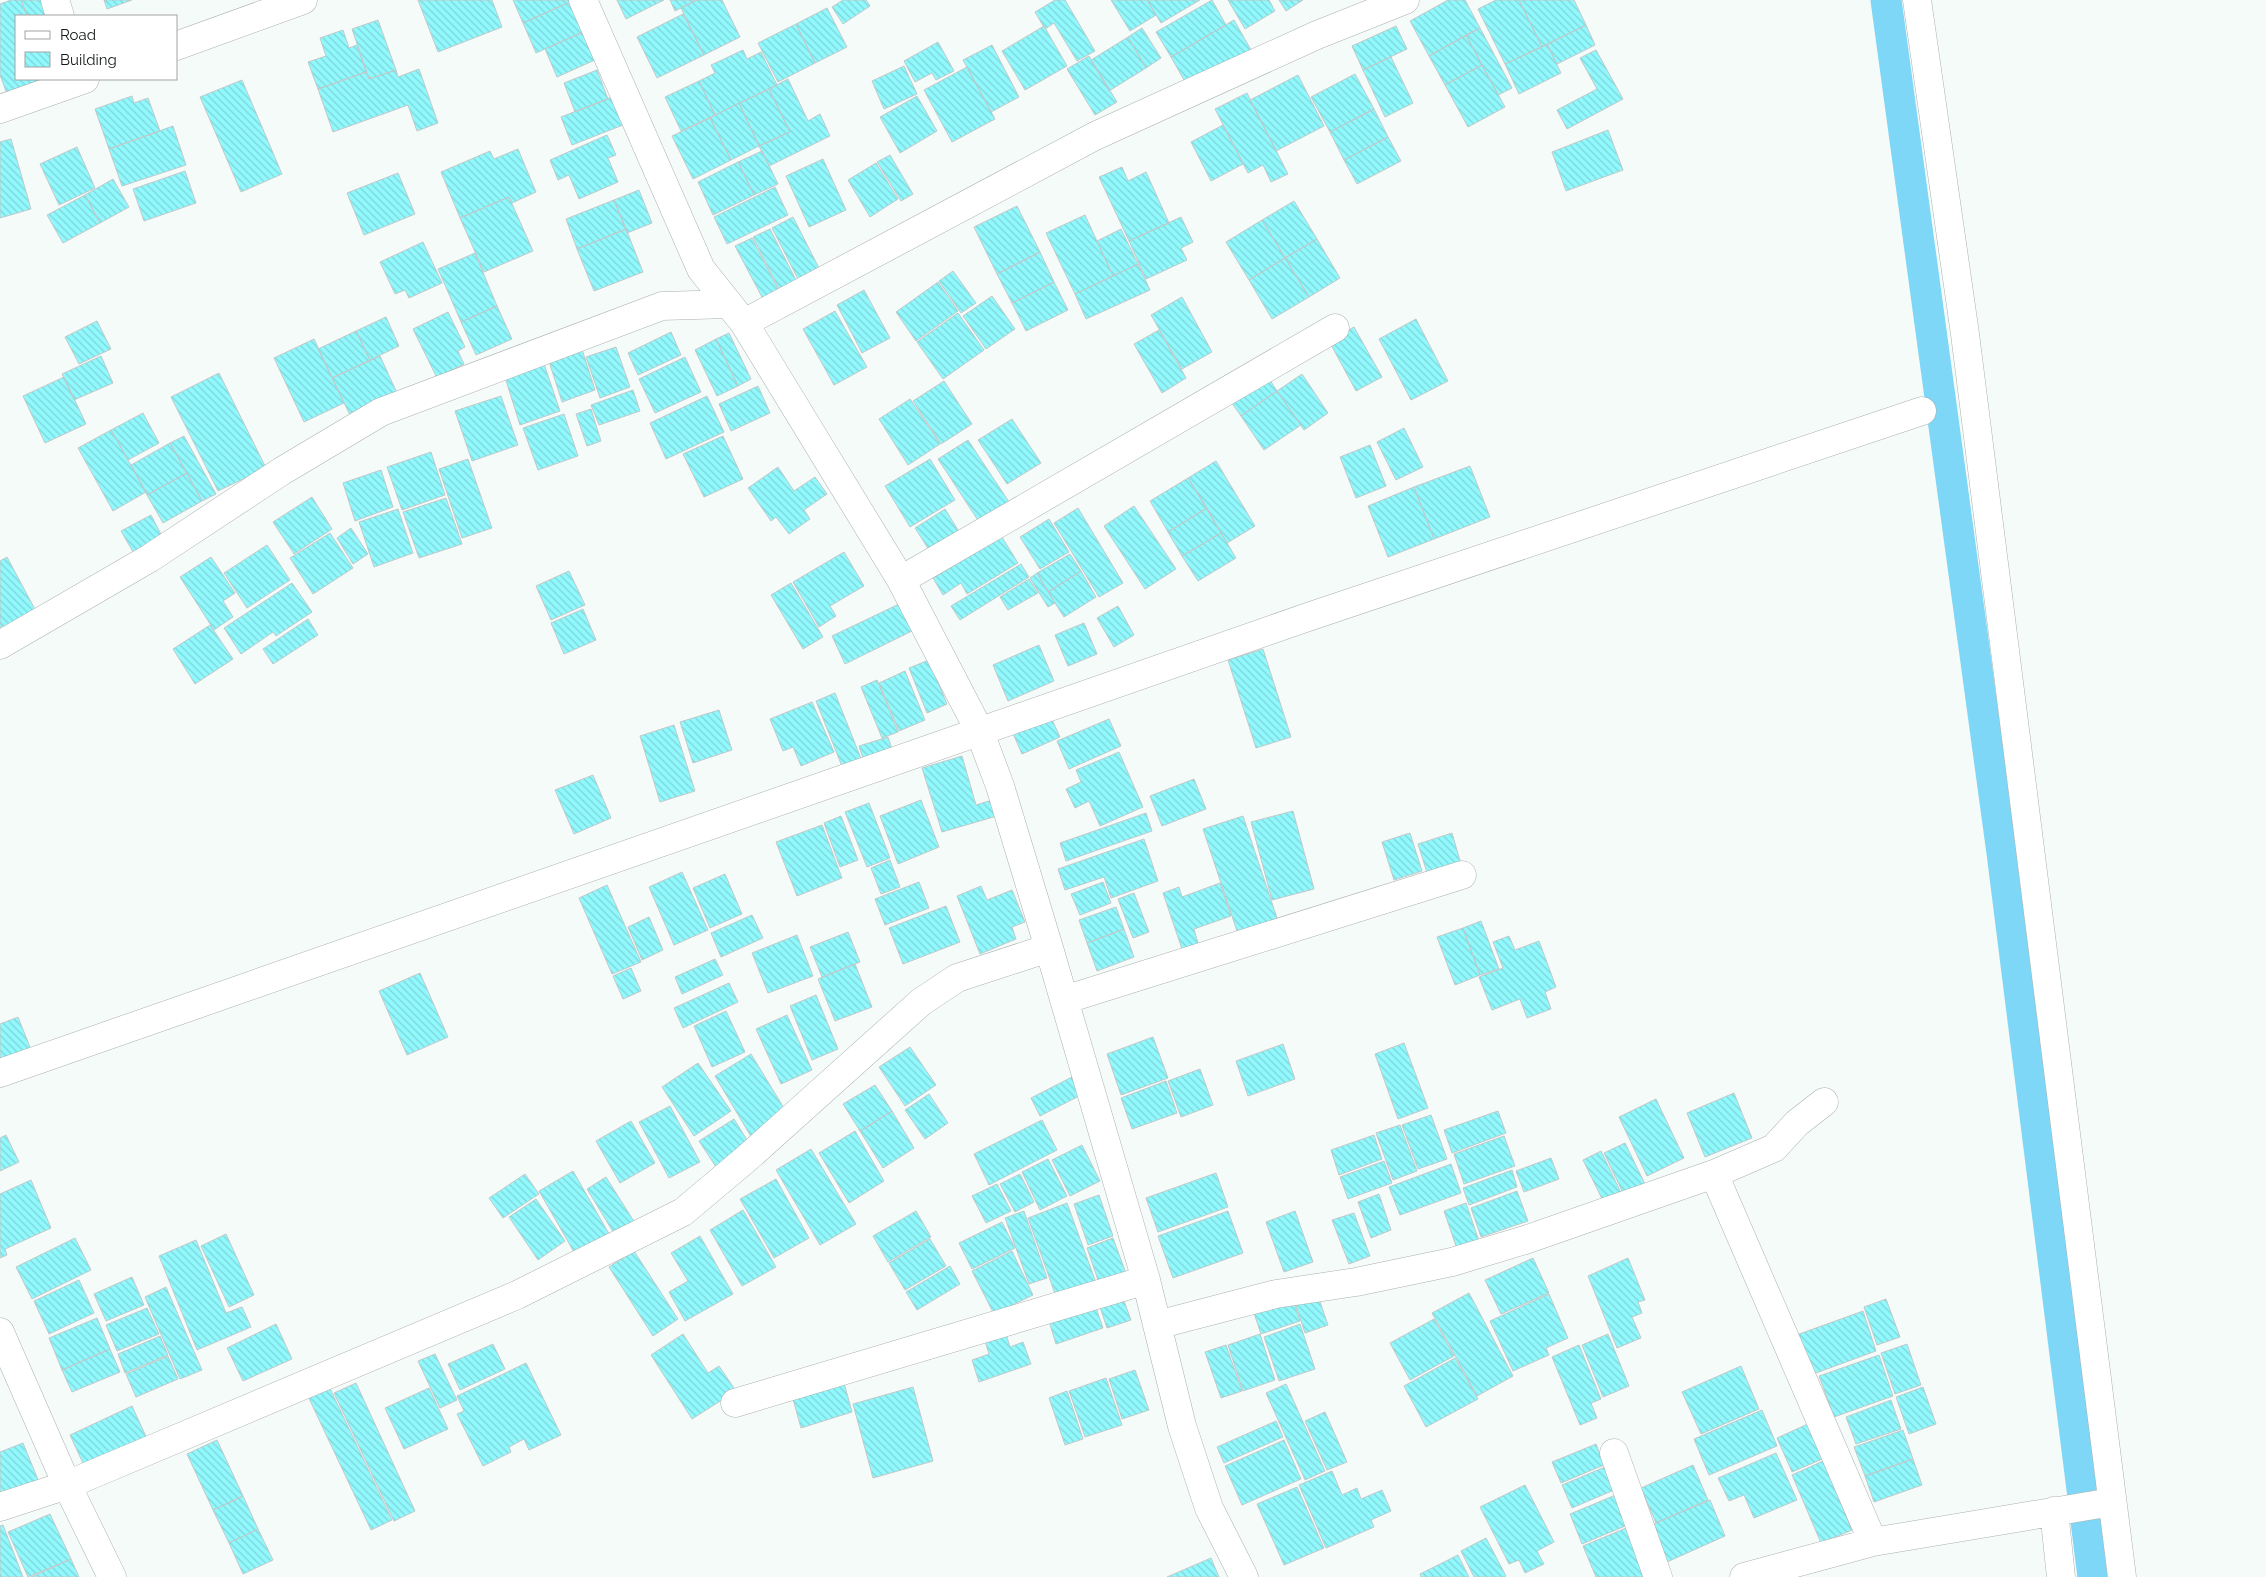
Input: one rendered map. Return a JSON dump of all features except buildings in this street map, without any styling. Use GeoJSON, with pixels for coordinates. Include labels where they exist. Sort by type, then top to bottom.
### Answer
{"type":"FeatureCollection","features":[{"type":"Feature","properties":{"kind":"street"},"geometry":{"type":"LineString","coordinates":[[55,0],[60,15]]}},
{"type":"Feature","properties":{"kind":"street"},"geometry":{"type":"LineString","coordinates":[[178,45],[303,0]]}},
{"type":"Feature","properties":{"kind":"street"},"geometry":{"type":"LineString","coordinates":[[583,0],[701,269],[736,314],[901,580],[979,730],[1000,786],[1146,1280],[1182,1426],[1209,1508],[1244,1577]]}},
{"type":"Feature","properties":{"kind":"street"},"geometry":{"type":"LineString","coordinates":[[662,306],[736,314],[1095,136],[1317,35],[1405,0]]}},
{"type":"Feature","properties":{"kind":"street"},"geometry":{"type":"LineString","coordinates":[[1917,0],[1965,334],[2107,1503],[2122,1577]]}},
{"type":"Feature","properties":{"kind":"street"},"geometry":{"type":"LineString","coordinates":[[0,109],[78,80]]}},
{"type":"Feature","properties":{"kind":"street"},"geometry":{"type":"LineString","coordinates":[[0,645],[150,558],[282,471],[381,412],[662,306],[701,269]]}},
{"type":"Feature","properties":{"kind":"street"},"geometry":{"type":"LineString","coordinates":[[901,580],[1335,328]]}},
{"type":"Feature","properties":{"kind":"street"},"geometry":{"type":"LineString","coordinates":[[0,1073],[979,730],[1305,618],[1922,411]]}},
{"type":"Feature","properties":{"kind":"street"},"geometry":{"type":"LineString","coordinates":[[1064,1000],[1462,875]]}},
{"type":"Feature","properties":{"kind":"street"},"geometry":{"type":"LineString","coordinates":[[0,1507],[67,1485],[518,1294],[683,1212],[746,1159],[921,1002],[957,978],[1049,948]]}},
{"type":"Feature","properties":{"kind":"street"},"geometry":{"type":"LineString","coordinates":[[1157,1325],[1276,1294],[1356,1282],[1452,1262],[1525,1240],[1714,1174],[1774,1148],[1797,1123],[1824,1102]]}},
{"type":"Feature","properties":{"kind":"street"},"geometry":{"type":"LineString","coordinates":[[1714,1174],[1873,1542]]}},
{"type":"Feature","properties":{"kind":"street"},"geometry":{"type":"LineString","coordinates":[[735,1403],[1146,1280]]}},
{"type":"Feature","properties":{"kind":"street"},"geometry":{"type":"LineString","coordinates":[[0,1332],[67,1485],[112,1577]]}},
{"type":"Feature","properties":{"kind":"street"},"geometry":{"type":"LineString","coordinates":[[1614,1453],[1658,1577]]}},
{"type":"Feature","properties":{"kind":"street"},"geometry":{"type":"LineString","coordinates":[[1744,1577],[1873,1542],[2107,1503]]}},
{"type":"Feature","properties":{"kind":"street"},"geometry":{"type":"LineString","coordinates":[[2061,1577],[2062,1510]]}},
{"type":"Feature","properties":{"kind":"waterway"},"geometry":{"type":"LineString","coordinates":[[1886,0],[2002,853],[2093,1577]]}}]}
